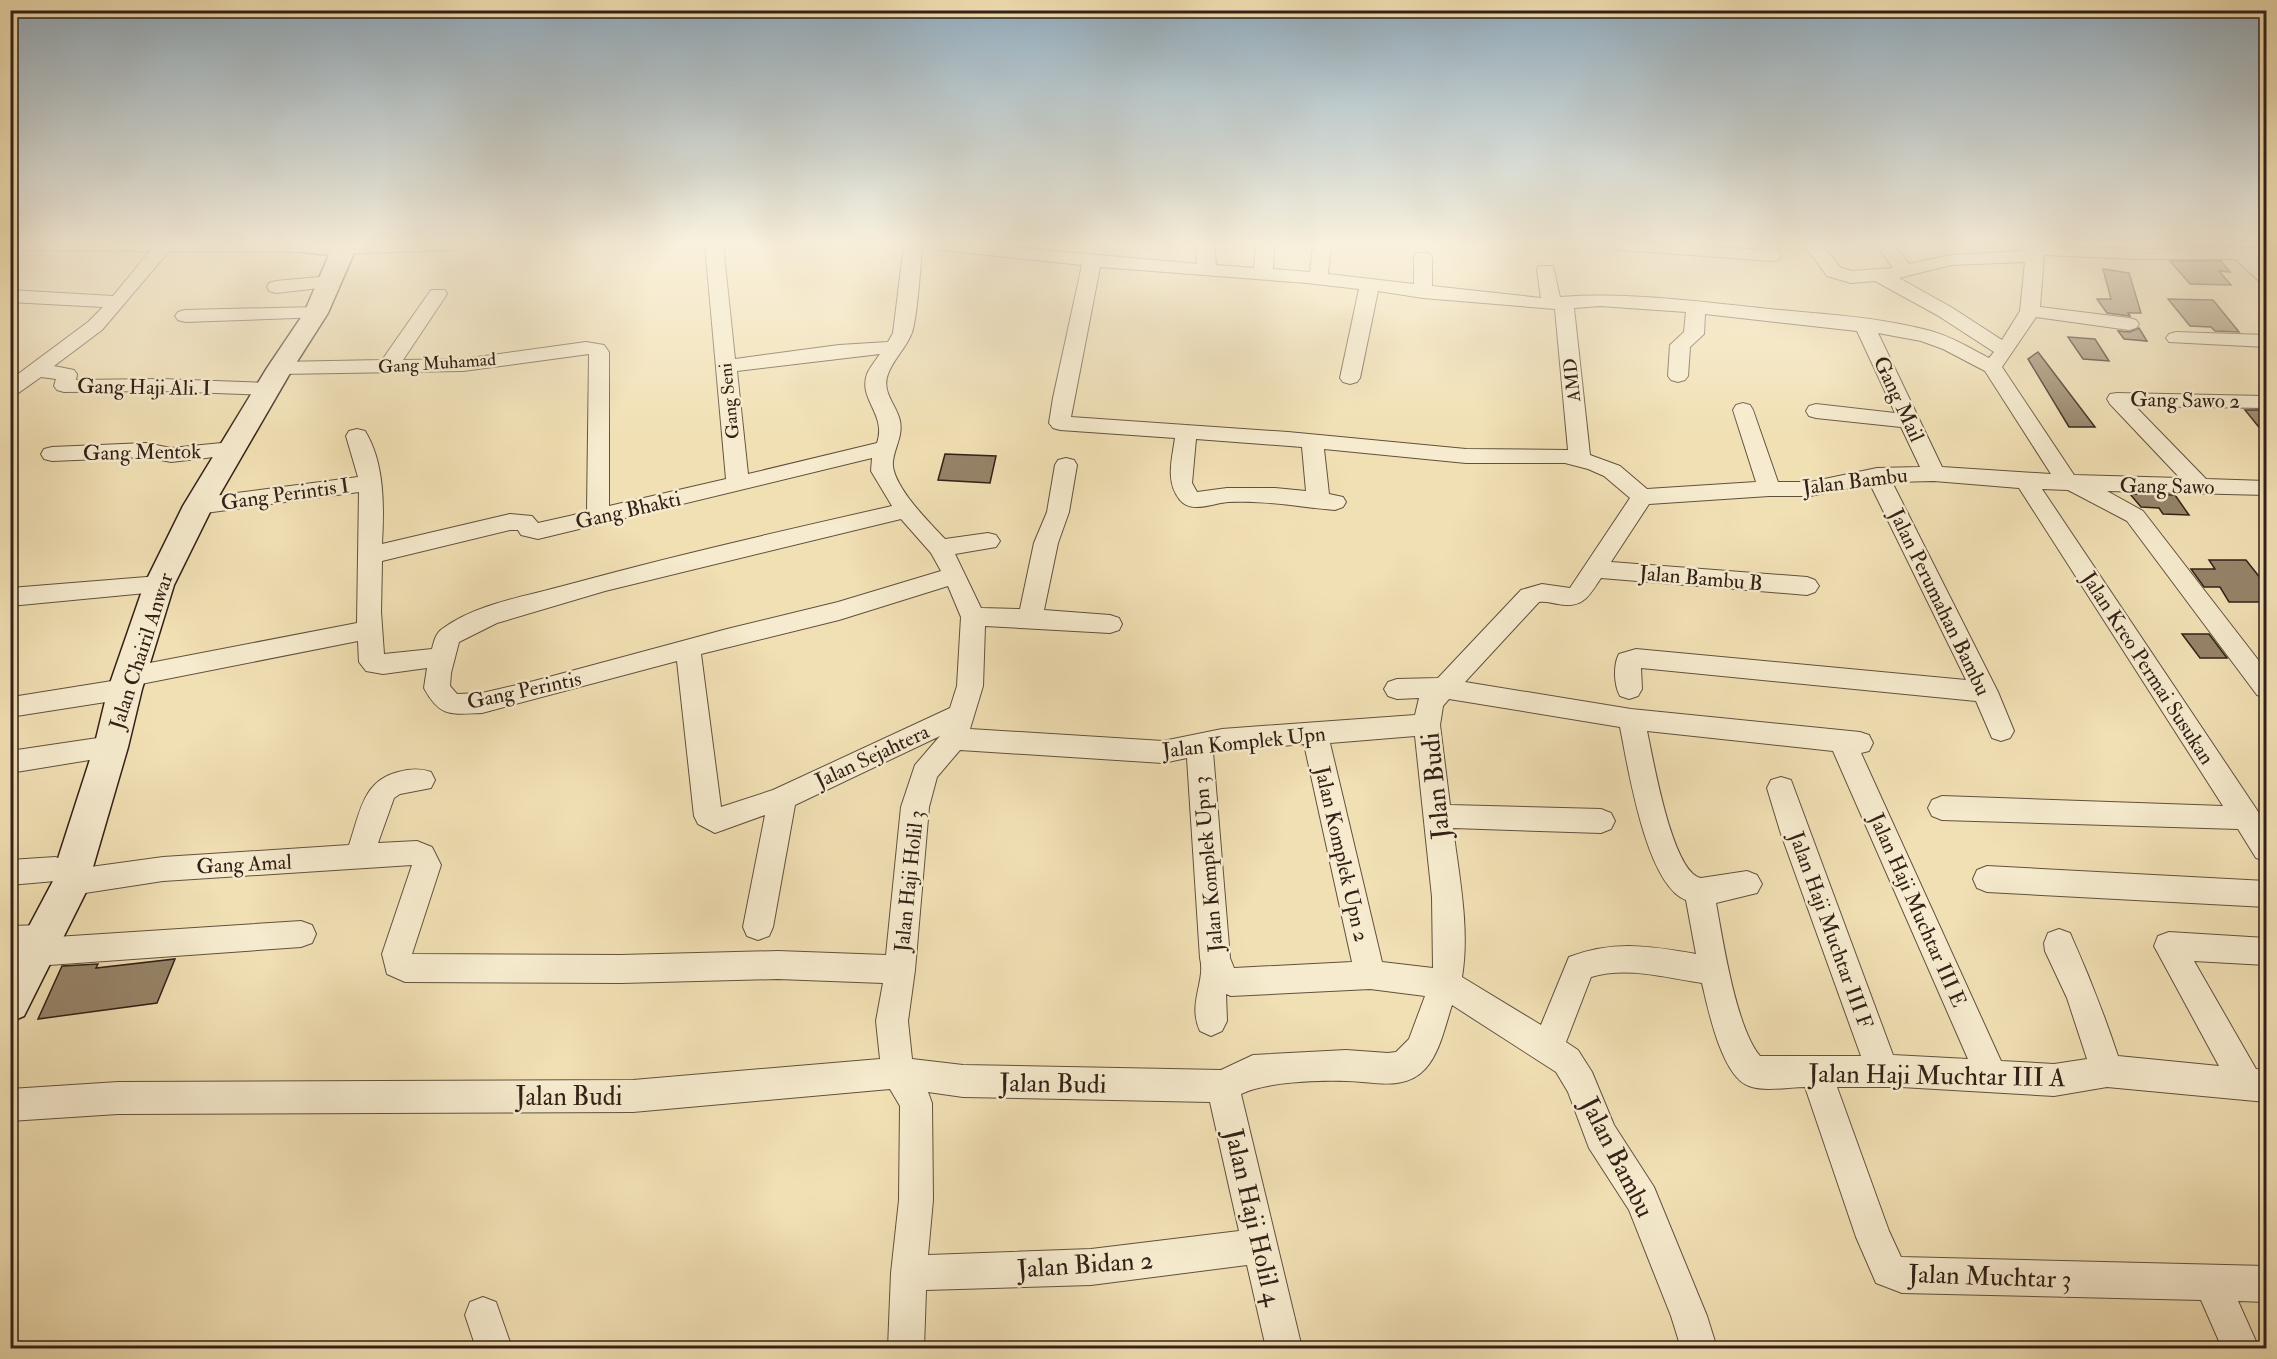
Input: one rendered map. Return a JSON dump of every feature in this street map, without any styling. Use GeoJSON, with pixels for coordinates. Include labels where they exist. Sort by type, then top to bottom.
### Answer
{"type":"FeatureCollection","features":[{"type":"Feature","properties":{"kind":"street"},"geometry":{"type":"LineString","coordinates":[[20,380],[95,326],[112,308]]}},
{"type":"Feature","properties":{"kind":"street","name":"Jalan Chairil Anwar"},"geometry":{"type":"LineString","coordinates":[[10,1003],[29,943],[72,878],[111,747],[127,683],[159,585],[198,506],[318,308]]}},
{"type":"Feature","properties":{"kind":"street"},"geometry":{"type":"LineString","coordinates":[[388,367],[427,308]]}},
{"type":"Feature","properties":{"kind":"street","name":"Gang Seni"},"geometry":{"type":"LineString","coordinates":[[720,308],[738,485]]}},
{"type":"Feature","properties":{"kind":"street","name":"Jalan Haji Holil 3"},"geometry":{"type":"LineString","coordinates":[[906,1348],[909,1273],[916,1200],[916,1103],[898,1073],[892,1021],[900,970],[915,807],[925,773],[957,727],[970,686],[973,617],[956,575],[940,548],[906,510],[882,471],[882,460],[891,433],[889,418],[880,403],[876,389],[877,375],[903,333],[907,308]]}},
{"type":"Feature","properties":{"kind":"street"},"geometry":{"type":"LineString","coordinates":[[1082,308],[1060,423],[1312,441],[1466,456],[1580,458],[1612,471],[1642,497]]}},
{"type":"Feature","properties":{"kind":"street"},"geometry":{"type":"LineString","coordinates":[[1350,378],[1355,343],[1366,308]]}},
{"type":"Feature","properties":{"kind":"street","name":"AMD"},"geometry":{"type":"LineString","coordinates":[[1559,308],[1580,458]]}},
{"type":"Feature","properties":{"kind":"street"},"geometry":{"type":"LineString","coordinates":[[1678,376],[1680,345],[1694,334],[1696,308]]}},
{"type":"Feature","properties":{"kind":"street"},"geometry":{"type":"LineString","coordinates":[[1792,308],[1926,336],[1950,345],[1992,368],[2068,483]]}},
{"type":"Feature","properties":{"kind":"street"},"geometry":{"type":"LineString","coordinates":[[1941,308],[2005,351]]}},
{"type":"Feature","properties":{"kind":"street"},"geometry":{"type":"LineString","coordinates":[[1992,368],[2030,311],[2129,324]]}},
{"type":"Feature","properties":{"kind":"street"},"geometry":{"type":"LineString","coordinates":[[185,316],[316,313]]}},
{"type":"Feature","properties":{"kind":"street","name":"Gang Mail"},"geometry":{"type":"LineString","coordinates":[[1864,325],[1934,474]]}},
{"type":"Feature","properties":{"kind":"street"},"geometry":{"type":"LineString","coordinates":[[2176,338],[2266,341]]}},
{"type":"Feature","properties":{"kind":"street"},"geometry":{"type":"LineString","coordinates":[[725,366],[839,351],[895,347]]}},
{"type":"Feature","properties":{"kind":"street","name":"Gang Muhamad"},"geometry":{"type":"LineString","coordinates":[[274,378],[388,367],[464,365],[593,348],[599,352],[595,477],[598,515]]}},
{"type":"Feature","properties":{"kind":"street","name":"Gang Haji Ali. I"},"geometry":{"type":"LineString","coordinates":[[20,380],[67,374],[64,386],[161,385],[274,378]]}},
{"type":"Feature","properties":{"kind":"street","name":"Gang Sawo 2"},"geometry":{"type":"LineString","coordinates":[[2201,487],[2117,399],[2266,402]]}},
{"type":"Feature","properties":{"kind":"street"},"geometry":{"type":"LineString","coordinates":[[1743,410],[1769,489]]}},
{"type":"Feature","properties":{"kind":"street"},"geometry":{"type":"LineString","coordinates":[[1816,411],[1909,421]]}},
{"type":"Feature","properties":{"kind":"street"},"geometry":{"type":"LineString","coordinates":[[1186,432],[1181,483],[1189,497],[1197,500],[1227,495],[1275,495],[1331,502],[1318,496],[1312,441]]}},
{"type":"Feature","properties":{"kind":"street"},"geometry":{"type":"LineString","coordinates":[[357,436],[369,477],[368,483]]}},
{"type":"Feature","properties":{"kind":"street","name":"Gang Bhakti"},"geometry":{"type":"LineString","coordinates":[[372,555],[510,522],[524,522],[529,529],[538,531],[886,448]]}},
{"type":"Feature","properties":{"kind":"street","name":"Gang Mentok"},"geometry":{"type":"LineString","coordinates":[[52,454],[135,450],[171,455],[232,449]]}},
{"type":"Feature","properties":{"kind":"street"},"geometry":{"type":"LineString","coordinates":[[1030,618],[1046,543],[1058,512],[1066,465]]}},
{"type":"Feature","properties":{"kind":"street","name":"Jalan Bambu"},"geometry":{"type":"LineString","coordinates":[[1642,497],[1769,489],[1810,489],[1877,475],[1934,474],[2028,485],[2068,483]]}},
{"type":"Feature","properties":{"kind":"street","name":"Jalan Perumahan Bambu"},"geometry":{"type":"LineString","coordinates":[[1877,475],[1985,692],[2001,731]]}},
{"type":"Feature","properties":{"kind":"street","name":"Gang Perintis I"},"geometry":{"type":"LineString","coordinates":[[198,506],[316,492],[368,483],[373,529],[368,596],[372,662],[375,664],[441,657]]}},
{"type":"Feature","properties":{"kind":"street","name":"Gang Sawo"},"geometry":{"type":"LineString","coordinates":[[2068,483],[2266,488]]}},
{"type":"Feature","properties":{"kind":"street"},"geometry":{"type":"LineString","coordinates":[[2028,485],[2084,488],[2135,516],[2266,688]]}},
{"type":"Feature","properties":{"kind":"street","name":"Jalan Kreo Permai Susukan"},"geometry":{"type":"LineString","coordinates":[[2028,485],[2266,849]]}},
{"type":"Feature","properties":{"kind":"street","name":"Jalan Budi"},"geometry":{"type":"LineString","coordinates":[[10,1105],[118,1098],[633,1096],[898,1073],[963,1081],[1223,1086],[1253,1071],[1346,1065],[1388,1069],[1403,1066],[1413,1059],[1421,1048],[1445,984],[1449,963],[1449,920],[1427,725],[1430,703],[1530,596],[1546,592],[1574,596],[1581,590],[1642,497]]}},
{"type":"Feature","properties":{"kind":"street","name":"Gang Perintis"},"geometry":{"type":"LineString","coordinates":[[906,510],[672,565],[495,615],[464,627],[448,637],[441,657],[437,688],[450,704],[460,705],[534,691],[688,649],[839,612],[956,575]]}},
{"type":"Feature","properties":{"kind":"street"},"geometry":{"type":"LineString","coordinates":[[940,548],[988,541]]}},
{"type":"Feature","properties":{"kind":"street","name":"Jalan Bambu B"},"geometry":{"type":"LineString","coordinates":[[1596,569],[1807,586]]}},
{"type":"Feature","properties":{"kind":"street"},"geometry":{"type":"LineString","coordinates":[[10,597],[159,585]]}},
{"type":"Feature","properties":{"kind":"street"},"geometry":{"type":"LineString","coordinates":[[973,617],[1030,618],[1110,624]]}},
{"type":"Feature","properties":{"kind":"street"},"geometry":{"type":"LineString","coordinates":[[11,702],[127,683],[370,630]]}},
{"type":"Feature","properties":{"kind":"street","name":"Jalan Sejahtera"},"geometry":{"type":"LineString","coordinates":[[688,649],[711,819],[720,820],[782,798],[957,727]]}},
{"type":"Feature","properties":{"kind":"street"},"geometry":{"type":"LineString","coordinates":[[1629,689],[1628,661],[1636,658],[1985,692]]}},
{"type":"Feature","properties":{"kind":"street"},"geometry":{"type":"LineString","coordinates":[[1397,689],[1443,688],[1631,719],[1658,834],[1680,882],[1699,892],[1747,884]]}},
{"type":"Feature","properties":{"kind":"street","name":"Jalan Haji Muchtar III E"},"geometry":{"type":"LineString","coordinates":[[1631,719],[1852,743],[1992,1077]]}},
{"type":"Feature","properties":{"kind":"street","name":"Jalan Komplek Upn"},"geometry":{"type":"LineString","coordinates":[[957,727],[1163,752],[1176,751],[1199,744],[1427,725]]}},
{"type":"Feature","properties":{"kind":"street","name":"Jalan Komplek Upn 2"},"geometry":{"type":"LineString","coordinates":[[1315,733],[1370,975]]}},
{"type":"Feature","properties":{"kind":"street","name":"Jalan Komplek Upn 3"},"geometry":{"type":"LineString","coordinates":[[1199,744],[1221,974],[1211,994],[1211,1021]]}},
{"type":"Feature","properties":{"kind":"street"},"geometry":{"type":"LineString","coordinates":[[10,762],[111,747]]}},
{"type":"Feature","properties":{"kind":"street"},"geometry":{"type":"LineString","coordinates":[[359,858],[381,794],[390,785],[422,780]]}},
{"type":"Feature","properties":{"kind":"street","name":"Jalan Haji Muchtar III F"},"geometry":{"type":"LineString","coordinates":[[1781,788],[1795,834],[1883,1072]]}},
{"type":"Feature","properties":{"kind":"street"},"geometry":{"type":"LineString","coordinates":[[758,927],[782,798]]}},
{"type":"Feature","properties":{"kind":"street"},"geometry":{"type":"LineString","coordinates":[[1942,808],[2247,818]]}},
{"type":"Feature","properties":{"kind":"street"},"geometry":{"type":"LineString","coordinates":[[1438,816],[1601,820]]}},
{"type":"Feature","properties":{"kind":"street","name":"Gang Amal"},"geometry":{"type":"LineString","coordinates":[[10,873],[55,869],[72,878],[163,869],[417,853],[427,864],[397,954],[399,964],[405,968],[621,969],[778,965],[900,970]]}},
{"type":"Feature","properties":{"kind":"street"},"geometry":{"type":"LineString","coordinates":[[1987,879],[2266,894]]}},
{"type":"Feature","properties":{"kind":"street"},"geometry":{"type":"LineString","coordinates":[[1546,1046],[1555,1031],[1580,967],[1594,960],[1620,958],[1715,971],[1699,892]]}},
{"type":"Feature","properties":{"kind":"street"},"geometry":{"type":"LineString","coordinates":[[29,943],[301,934]]}},
{"type":"Feature","properties":{"kind":"street"},"geometry":{"type":"LineString","coordinates":[[2059,943],[2060,951],[2082,995],[2107,1071]]}},
{"type":"Feature","properties":{"kind":"street"},"geometry":{"type":"LineString","coordinates":[[2257,1085],[2169,946],[2266,951]]}},
{"type":"Feature","properties":{"kind":"street","name":"Jalan Haji Muchtar III A"},"geometry":{"type":"LineString","coordinates":[[1715,971],[1734,1043],[1745,1067],[1752,1072],[1883,1072],[2054,1080],[2107,1071],[2257,1085]]}},
{"type":"Feature","properties":{"kind":"street"},"geometry":{"type":"LineString","coordinates":[[1221,974],[1231,982],[1370,975],[1445,984]]}},
{"type":"Feature","properties":{"kind":"street","name":"Jalan Bambu"},"geometry":{"type":"LineString","coordinates":[[1445,984],[1567,1061],[1581,1083],[1601,1136],[1642,1199],[1689,1316],[1699,1348]]}},
{"type":"Feature","properties":{"kind":"street","name":"Jalan Muchtar 3"},"geometry":{"type":"LineString","coordinates":[[1816,1073],[1874,1237],[1889,1270],[1902,1275],[2266,1284]]}},
{"type":"Feature","properties":{"kind":"street","name":"Jalan Haji Holil 4"},"geometry":{"type":"LineString","coordinates":[[1223,1086],[1284,1348]]}},
{"type":"Feature","properties":{"kind":"street","name":"Jalan Bidan 2"},"geometry":{"type":"LineString","coordinates":[[909,1273],[1091,1267],[1261,1246]]}},
{"type":"Feature","properties":{"kind":"street"},"geometry":{"type":"LineString","coordinates":[[2211,1282],[2241,1348]]}},
{"type":"Feature","properties":{"kind":"street"},"geometry":{"type":"LineString","coordinates":[[483,1314],[494,1348]]}},
{"type":"Feature","properties":{"kind":"building"},"geometry":{"type":"Polygon","coordinates":[[[2104,308],[2140,308],[2141,313],[2128,313],[2130,316],[2107,313],[2104,308]]]}},
{"type":"Feature","properties":{"kind":"building"},"geometry":{"type":"Polygon","coordinates":[[[2176,308],[2220,308],[2239,332],[2215,331],[2211,327],[2190,326],[2176,308]]]}},
{"type":"Feature","properties":{"kind":"building"},"geometry":{"type":"Polygon","coordinates":[[[2139,328],[2147,341],[2124,339],[2118,331],[2130,332],[2139,328]]]}},
{"type":"Feature","properties":{"kind":"building"},"geometry":{"type":"Polygon","coordinates":[[[2068,337],[2095,339],[2109,361],[2083,359],[2068,337]]]}},
{"type":"Feature","properties":{"kind":"building"},"geometry":{"type":"Polygon","coordinates":[[[2038,352],[2095,427],[2069,427],[2028,359],[2038,352]]]}},
{"type":"Feature","properties":{"kind":"building"},"geometry":{"type":"Polygon","coordinates":[[[2245,410],[2266,410],[2266,436],[2245,410]]]}},
{"type":"Feature","properties":{"kind":"building"},"geometry":{"type":"Polygon","coordinates":[[[945,454],[996,456],[990,483],[938,480],[945,454]]]}},
{"type":"Feature","properties":{"kind":"building"},"geometry":{"type":"Polygon","coordinates":[[[2130,494],[2175,495],[2189,515],[2163,514],[2159,508],[2141,507],[2130,494]]]}},
{"type":"Feature","properties":{"kind":"building"},"geometry":{"type":"Polygon","coordinates":[[[2209,560],[2246,560],[2261,579],[2266,579],[2266,602],[2229,602],[2220,587],[2204,587],[2191,569],[2215,569],[2209,560]]]}},
{"type":"Feature","properties":{"kind":"building"},"geometry":{"type":"Polygon","coordinates":[[[2182,634],[2209,634],[2227,658],[2200,658],[2182,634]]]}},
{"type":"Feature","properties":{"kind":"building"},"geometry":{"type":"Polygon","coordinates":[[[175,959],[157,1003],[38,1019],[62,966],[98,964],[96,968],[175,959]]]}}]}
